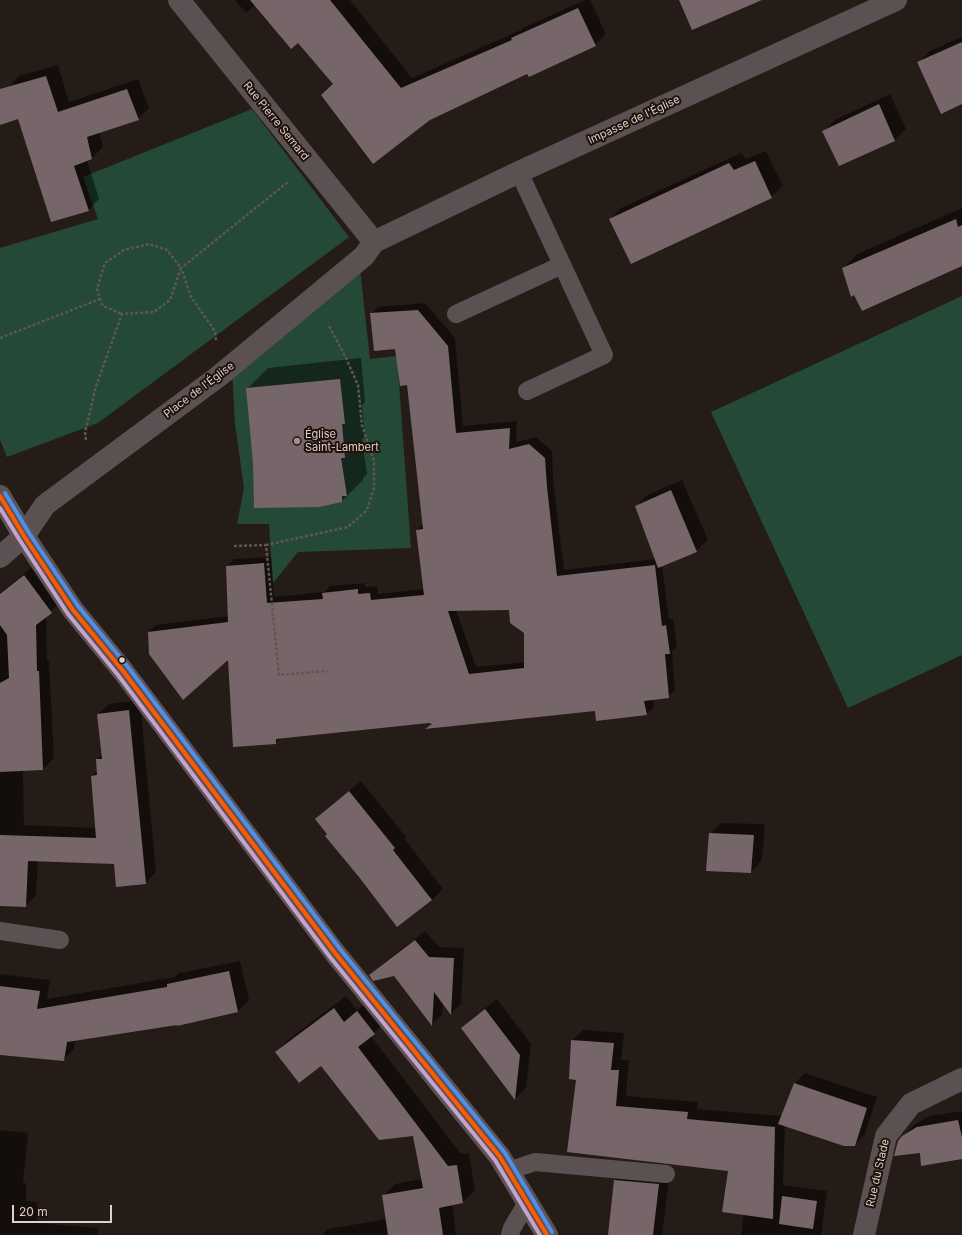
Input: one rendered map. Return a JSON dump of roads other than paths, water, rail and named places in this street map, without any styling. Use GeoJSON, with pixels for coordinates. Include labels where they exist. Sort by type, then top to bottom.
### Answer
{"type":"FeatureCollection","features":[{"type":"Feature","properties":{"kind":"main road"},"geometry":{"type":"LineString","coordinates":[[0,496],[24,536],[74,610],[124,671],[335,953],[500,1157],[547,1235]]}},
{"type":"Feature","properties":{"kind":"street","name":"Rue Pierre Semard"},"geometry":{"type":"LineString","coordinates":[[178,0],[374,242]]}},
{"type":"Feature","properties":{"kind":"street","name":"Impasse de l'Église"},"geometry":{"type":"LineString","coordinates":[[374,242],[519,172],[896,0]]}},
{"type":"Feature","properties":{"kind":"street","name":"Place de l'Église"},"geometry":{"type":"LineString","coordinates":[[0,557],[24,536],[46,505],[219,376],[364,256],[374,242]]}},
{"type":"Feature","properties":{"kind":"street","name":"Rue du Stade"},"geometry":{"type":"LineString","coordinates":[[864,1235],[886,1136],[911,1104],[962,1079]]}},
{"type":"Feature","properties":{"kind":"lane"},"geometry":{"type":"LineString","coordinates":[[519,172],[604,355],[527,391]]}},
{"type":"Feature","properties":{"kind":"lane"},"geometry":{"type":"LineString","coordinates":[[456,314],[562,265]]}},
{"type":"Feature","properties":{"kind":"lane"},"geometry":{"type":"LineString","coordinates":[[0,931],[60,940]]}},
{"type":"Feature","properties":{"kind":"lane"},"geometry":{"type":"LineString","coordinates":[[508,1171],[535,1162],[666,1174]]}},
{"type":"Feature","properties":{"kind":"lane"},"geometry":{"type":"LineString","coordinates":[[510,1235],[512,1228],[527,1203]]}},
{"type":"Feature","properties":{"kind":"place","name":"Église Saint-Lambert"},"geometry":{"type":"Point","coordinates":[297,441]}}]}
